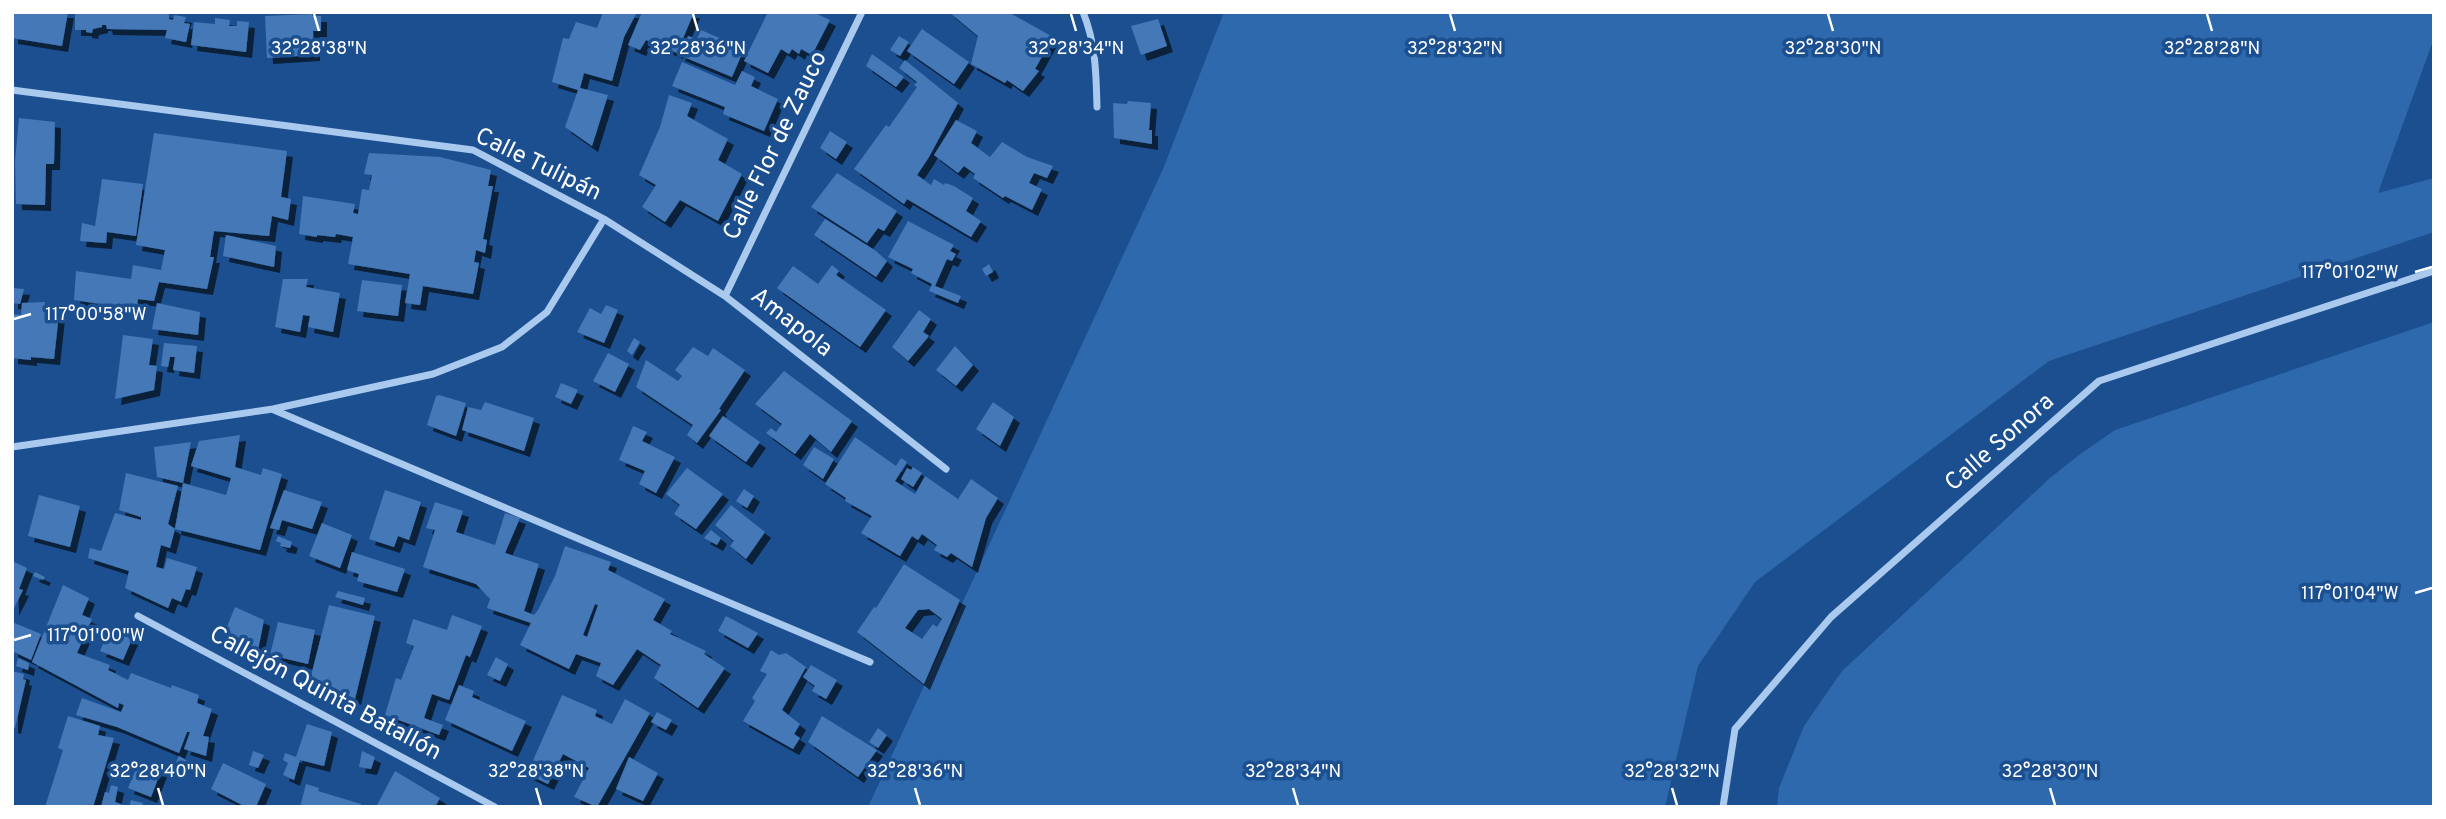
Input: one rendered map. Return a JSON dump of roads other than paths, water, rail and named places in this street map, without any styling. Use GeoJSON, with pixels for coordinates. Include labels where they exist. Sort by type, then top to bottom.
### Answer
{"type":"FeatureCollection","features":[{"type":"Feature","properties":{"kind":"street"},"geometry":{"type":"LineString","coordinates":[[851,12],[861,14]]}},
{"type":"Feature","properties":{"kind":"street"},"geometry":{"type":"LineString","coordinates":[[1083,12],[1092,34],[1096,60],[1097,107]]}},
{"type":"Feature","properties":{"kind":"street","name":"Calle Flor de Zauco"},"geometry":{"type":"LineString","coordinates":[[724,296],[861,14]]}},
{"type":"Feature","properties":{"kind":"street","name":"Calle Tulipán"},"geometry":{"type":"LineString","coordinates":[[12,90],[473,150],[604,219],[547,312],[502,347],[433,374],[273,409],[12,447]]}},
{"type":"Feature","properties":{"kind":"street","name":"Amapola"},"geometry":{"type":"LineString","coordinates":[[604,219],[724,296],[946,469]]}},
{"type":"Feature","properties":{"kind":"street","name":"Calle Sonora"},"geometry":{"type":"LineString","coordinates":[[1723,807],[1735,729],[1832,617],[2099,381],[2434,271]]}},
{"type":"Feature","properties":{"kind":"street"},"geometry":{"type":"LineString","coordinates":[[273,409],[870,662]]}},
{"type":"Feature","properties":{"kind":"street","name":"Callejón Quinta Batallón"},"geometry":{"type":"LineString","coordinates":[[138,616],[491,806]]}}]}
